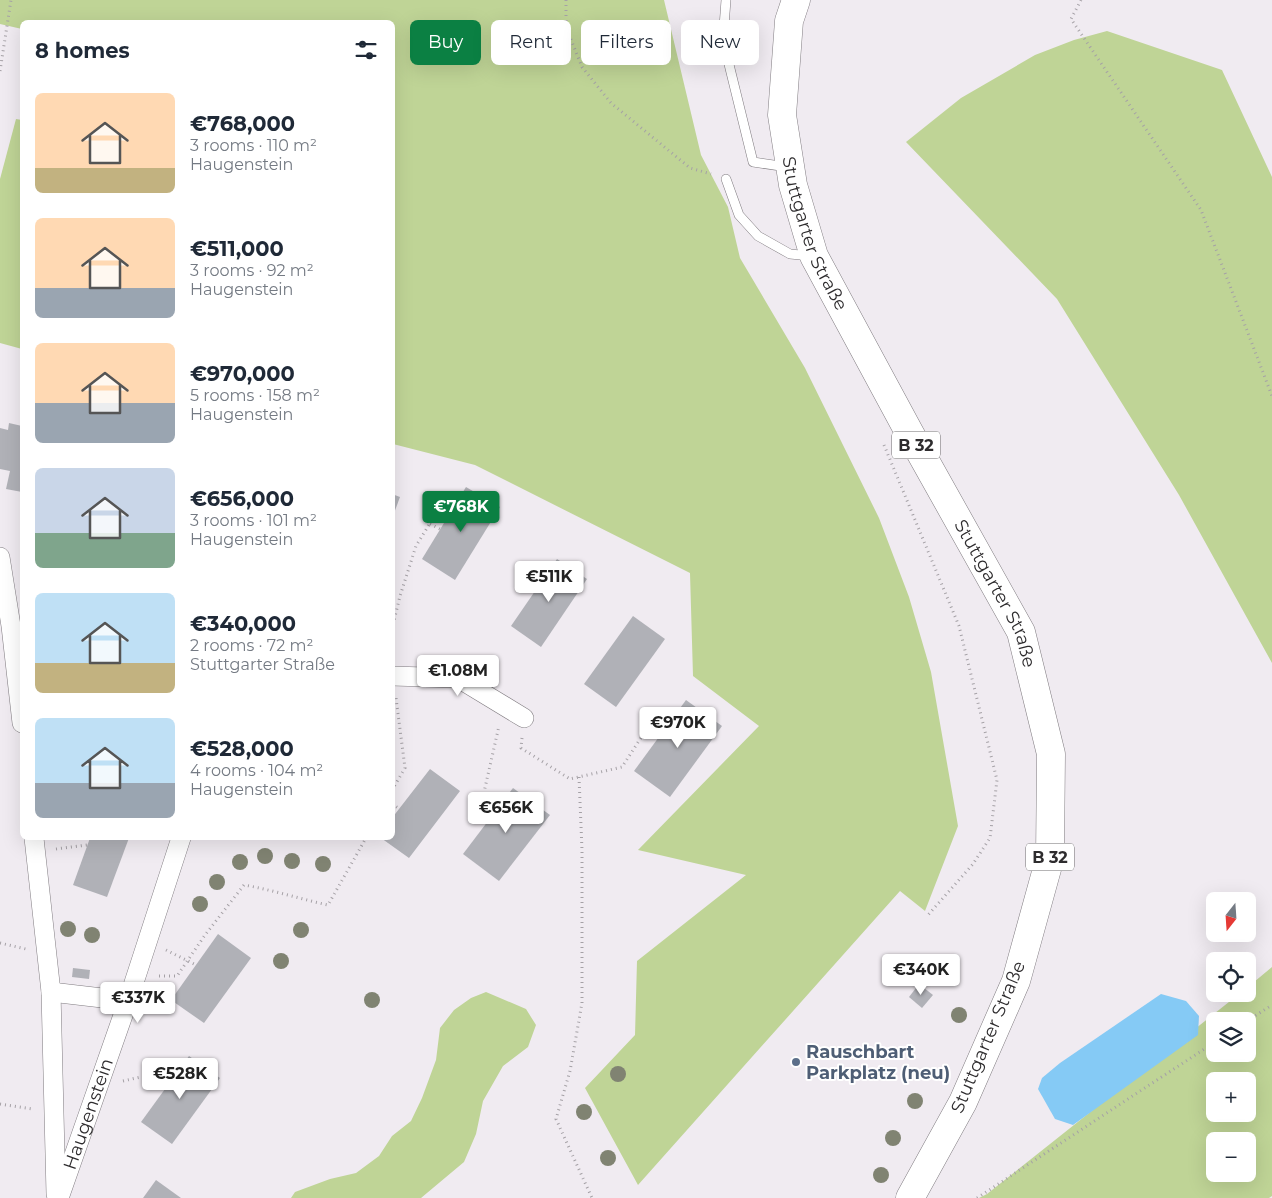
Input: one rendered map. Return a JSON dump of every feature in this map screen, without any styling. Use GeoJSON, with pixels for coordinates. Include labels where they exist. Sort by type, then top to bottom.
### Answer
{"type":"FeatureCollection","features":[{"type":"Feature","properties":{"kind":"main road","name":"Stuttgarter Straße"},"geometry":{"type":"LineString","coordinates":[[796,0],[789,21],[782,115],[793,186],[814,256],[909,432],[1021,632],[1051,754],[1050,858],[1016,981],[963,1102],[910,1198]]}},
{"type":"Feature","properties":{"kind":"street"},"geometry":{"type":"LineString","coordinates":[[0,557],[11,626],[20,705]]}},
{"type":"Feature","properties":{"kind":"street"},"geometry":{"type":"LineString","coordinates":[[395,676],[458,678],[524,718]]}},
{"type":"Feature","properties":{"kind":"street","name":"Haugenstein"},"geometry":{"type":"LineString","coordinates":[[57,1198],[128,1002],[180,840]]}},
{"type":"Feature","properties":{"kind":"street","name":"Haugenstein"},"geometry":{"type":"LineString","coordinates":[[35,845],[51,992],[57,1198]]}},
{"type":"Feature","properties":{"kind":"street"},"geometry":{"type":"LineString","coordinates":[[51,992],[128,1002]]}},
{"type":"Feature","properties":{"kind":"lane"},"geometry":{"type":"LineString","coordinates":[[726,0],[723,40],[753,162],[790,168]]}},
{"type":"Feature","properties":{"kind":"lane"},"geometry":{"type":"LineString","coordinates":[[726,179],[739,215],[758,236],[790,254],[814,256]]}},
{"type":"Feature","properties":{"kind":"path"},"geometry":{"type":"LineString","coordinates":[[0,71],[11,0]]}},
{"type":"Feature","properties":{"kind":"path"},"geometry":{"type":"LineString","coordinates":[[566,0],[566,27],[582,67],[611,103],[690,168],[726,179]]}},
{"type":"Feature","properties":{"kind":"path"},"geometry":{"type":"LineString","coordinates":[[1081,0],[1071,19],[1201,210],[1272,396]]}},
{"type":"Feature","properties":{"kind":"path"},"geometry":{"type":"LineString","coordinates":[[881,438],[959,626],[997,780],[990,838],[973,864],[928,915]]}},
{"type":"Feature","properties":{"kind":"path"},"geometry":{"type":"LineString","coordinates":[[395,617],[416,546],[444,502]]}},
{"type":"Feature","properties":{"kind":"path"},"geometry":{"type":"LineString","coordinates":[[430,524],[440,530]]}},
{"type":"Feature","properties":{"kind":"path"},"geometry":{"type":"LineString","coordinates":[[395,691],[405,768],[395,785]]}},
{"type":"Feature","properties":{"kind":"path"},"geometry":{"type":"LineString","coordinates":[[524,718],[521,748],[570,779],[622,767],[648,727],[661,735]]}},
{"type":"Feature","properties":{"kind":"path"},"geometry":{"type":"LineString","coordinates":[[492,815],[480,810],[495,742]]}},
{"type":"Feature","properties":{"kind":"path"},"geometry":{"type":"LineString","coordinates":[[579,777],[582,860],[582,1003],[565,1092],[556,1119],[592,1198]]}},
{"type":"Feature","properties":{"kind":"path"},"geometry":{"type":"LineString","coordinates":[[395,806],[400,809]]}},
{"type":"Feature","properties":{"kind":"path"},"geometry":{"type":"LineString","coordinates":[[137,975],[177,976],[205,935],[244,885],[328,905],[365,840]]}},
{"type":"Feature","properties":{"kind":"path"},"geometry":{"type":"LineString","coordinates":[[35,845],[87,845]]}},
{"type":"Feature","properties":{"kind":"path"},"geometry":{"type":"LineString","coordinates":[[188,961],[196,965]]}},
{"type":"Feature","properties":{"kind":"path"},"geometry":{"type":"LineString","coordinates":[[1256,1015],[1272,1005]]}},
{"type":"Feature","properties":{"kind":"path"},"geometry":{"type":"LineString","coordinates":[[977,1198],[1206,1048]]}},
{"type":"Feature","properties":{"kind":"path"},"geometry":{"type":"LineString","coordinates":[[98,1087],[145,1076],[166,1088]]}},
{"type":"Feature","properties":{"kind":"path"},"geometry":{"type":"LineString","coordinates":[[0,1104],[54,1112]]}},
{"type":"Feature","properties":{"kind":"green space"},"geometry":{"type":"Polygon","coordinates":[[[0,0],[664,0],[669,20],[581,20],[581,65],[671,65],[671,29],[701,155],[728,207],[740,258],[805,368],[879,518],[909,597],[931,672],[958,826],[925,911],[900,891],[638,1185],[585,1088],[635,1035],[637,961],[746,875],[638,850],[759,726],[693,676],[690,573],[475,465],[395,445],[395,20],[20,20],[20,29],[0,24],[0,0]]]}},
{"type":"Feature","properties":{"kind":"green space"},"geometry":{"type":"Polygon","coordinates":[[[1107,31],[1222,70],[1272,177],[1272,663],[1179,495],[1057,299],[906,142],[961,98],[1035,55],[1074,40],[1107,31]]]}},
{"type":"Feature","properties":{"kind":"green space"},"geometry":{"type":"Polygon","coordinates":[[[16,119],[20,120],[20,348],[0,343],[0,179],[16,119]]]}},
{"type":"Feature","properties":{"kind":"green space"},"geometry":{"type":"Polygon","coordinates":[[[1272,967],[1272,1196],[1269,1198],[979,1198],[987,1194],[1206,1020],[1206,1062],[1256,1062],[1256,1012],[1216,1012],[1229,1002],[1256,1002],[1256,980],[1272,967]]]}},
{"type":"Feature","properties":{"kind":"green space"},"geometry":{"type":"Polygon","coordinates":[[[486,992],[526,1009],[536,1025],[528,1047],[503,1066],[483,1101],[476,1134],[464,1162],[421,1198],[291,1198],[295,1192],[330,1179],[356,1173],[379,1156],[392,1136],[411,1121],[422,1098],[436,1060],[440,1028],[454,1010],[471,998],[486,992]]]}},
{"type":"Feature","properties":{"kind":"water"},"geometry":{"type":"Polygon","coordinates":[[[1161,994],[1186,1001],[1199,1016],[1198,1035],[1073,1125],[1055,1119],[1038,1089],[1042,1078],[1060,1063],[1161,994]]]}},
{"type":"Feature","properties":{"kind":"building"},"geometry":{"type":"Polygon","coordinates":[[[9,423],[20,426],[20,492],[6,489],[10,471],[0,469],[0,428],[8,430],[9,423]]]}},
{"type":"Feature","properties":{"kind":"building"},"geometry":{"type":"Polygon","coordinates":[[[466,487],[500,507],[455,580],[422,559],[466,487]]]}},
{"type":"Feature","properties":{"kind":"building"},"geometry":{"type":"Polygon","coordinates":[[[395,495],[400,497],[395,511],[395,495]]]}},
{"type":"Feature","properties":{"kind":"building"},"geometry":{"type":"Polygon","coordinates":[[[557,559],[587,579],[541,647],[511,626],[557,559]]]}},
{"type":"Feature","properties":{"kind":"building"},"geometry":{"type":"Polygon","coordinates":[[[633,616],[665,639],[616,707],[584,684],[633,616]]]}},
{"type":"Feature","properties":{"kind":"building"},"geometry":{"type":"Polygon","coordinates":[[[686,700],[722,726],[670,797],[634,771],[686,700]]]}},
{"type":"Feature","properties":{"kind":"building"},"geometry":{"type":"Polygon","coordinates":[[[430,769],[460,791],[409,858],[384,840],[395,840],[395,814],[430,769]]]}},
{"type":"Feature","properties":{"kind":"building"},"geometry":{"type":"Polygon","coordinates":[[[513,788],[550,815],[499,881],[463,854],[513,788]]]}},
{"type":"Feature","properties":{"kind":"building"},"geometry":{"type":"Polygon","coordinates":[[[89,840],[128,840],[107,897],[73,885],[89,840]]]}},
{"type":"Feature","properties":{"kind":"building"},"geometry":{"type":"Polygon","coordinates":[[[218,934],[251,958],[204,1023],[171,1000],[218,934]]]}},
{"type":"Feature","properties":{"kind":"building"},"geometry":{"type":"Polygon","coordinates":[[[73,968],[90,970],[89,979],[72,977],[73,968]]]}},
{"type":"Feature","properties":{"kind":"building"},"geometry":{"type":"Polygon","coordinates":[[[919,984],[933,995],[922,1008],[909,997],[919,984]]]}},
{"type":"Feature","properties":{"kind":"building"},"geometry":{"type":"Polygon","coordinates":[[[189,1056],[220,1078],[172,1144],[141,1122],[189,1056]]]}},
{"type":"Feature","properties":{"kind":"building"},"geometry":{"type":"Polygon","coordinates":[[[156,1180],[181,1198],[143,1198],[156,1180]]]}},
{"type":"Feature","properties":{"kind":"place","name":"Rauschbart Parkplatz (neu)"},"geometry":{"type":"Point","coordinates":[796,1062]}}]}
